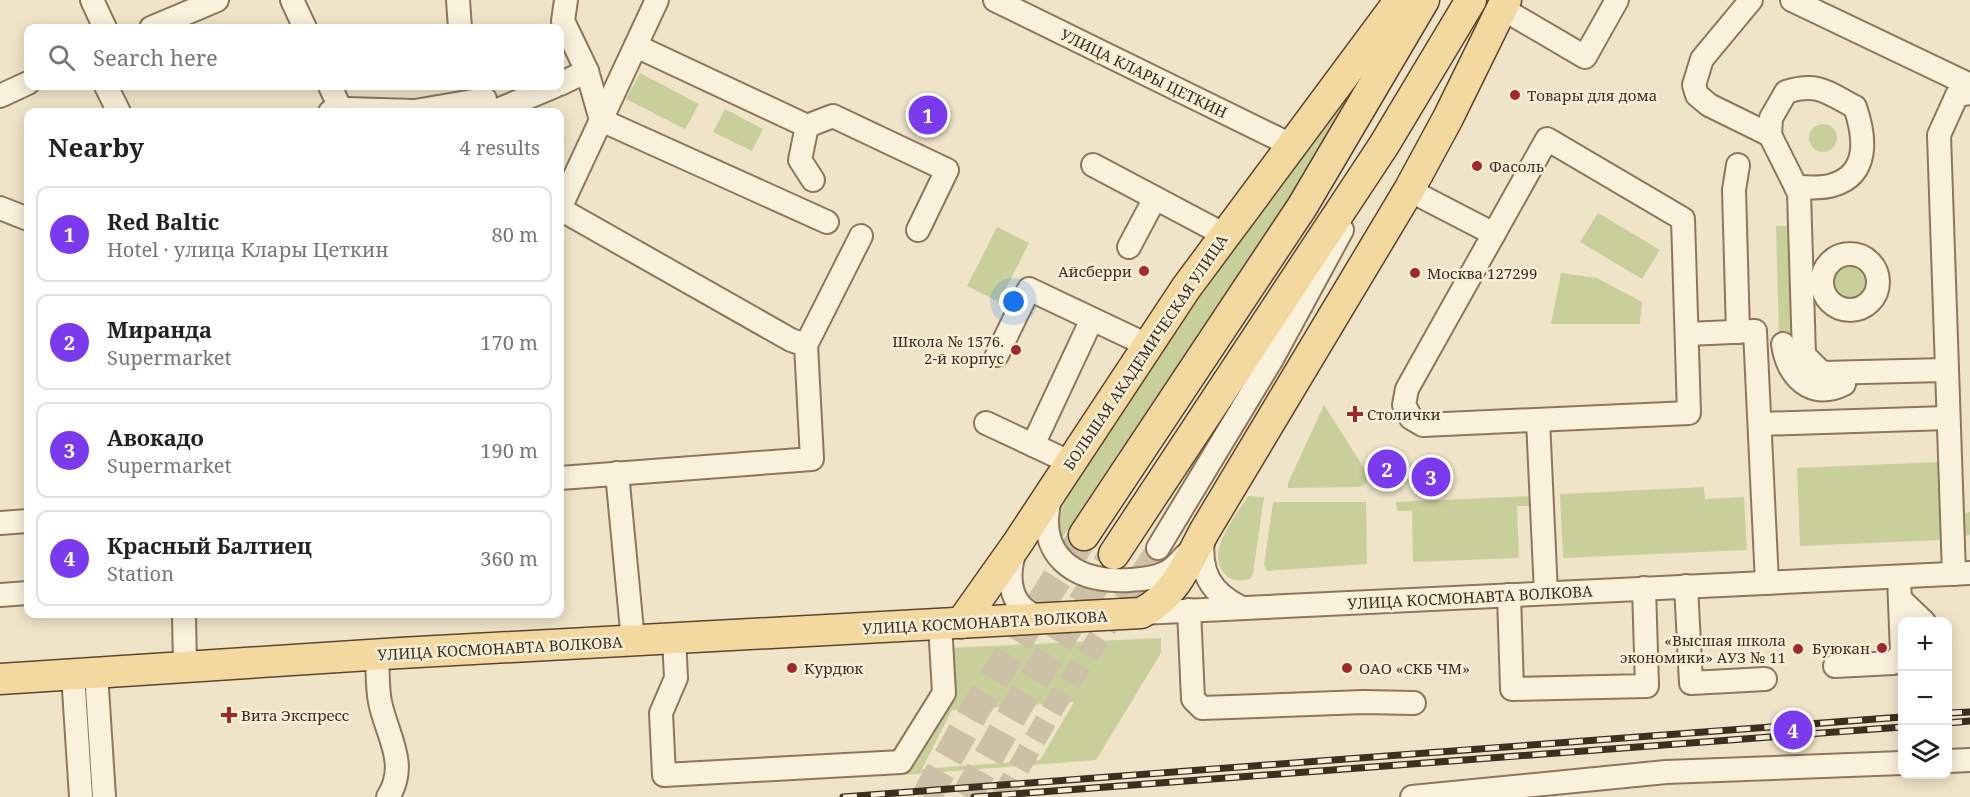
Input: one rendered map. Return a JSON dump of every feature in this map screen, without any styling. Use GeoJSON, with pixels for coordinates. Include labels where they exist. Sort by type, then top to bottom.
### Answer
{"type":"FeatureCollection","features":[{"type":"Feature","properties":{"kind":"main road","name":"БОЛЬШАЯ АКАДЕМИЧЕСКАЯ УЛИЦА"},"geometry":{"type":"LineString","coordinates":[[951,624],[1017,544],[1147,345],[1225,235],[1400,0]]}},
{"type":"Feature","properties":{"kind":"main road"},"geometry":{"type":"LineString","coordinates":[[1084,535],[1302,207],[1424,0]]}},
{"type":"Feature","properties":{"kind":"main road"},"geometry":{"type":"LineString","coordinates":[[1114,554],[1384,145],[1471,0]]}},
{"type":"Feature","properties":{"kind":"main road"},"geometry":{"type":"LineString","coordinates":[[1141,613],[1163,600],[1173,589],[1204,532],[1409,190],[1504,5]]}},
{"type":"Feature","properties":{"kind":"main road"},"geometry":{"type":"LineString","coordinates":[[1404,112],[1415,103],[1429,103],[1435,107],[1443,119],[1440,133]]}},
{"type":"Feature","properties":{"kind":"main road","name":"УЛИЦА КОСМОНАВТА ВОЛКОВА"},"geometry":{"type":"LineString","coordinates":[[0,679],[377,655],[1141,613]]}},
{"type":"Feature","properties":{"kind":"street"},"geometry":{"type":"LineString","coordinates":[[92,0],[103,24]]}},
{"type":"Feature","properties":{"kind":"street"},"geometry":{"type":"LineString","coordinates":[[161,24],[218,0]]}},
{"type":"Feature","properties":{"kind":"street"},"geometry":{"type":"LineString","coordinates":[[292,0],[302,24]]}},
{"type":"Feature","properties":{"kind":"street"},"geometry":{"type":"LineString","coordinates":[[458,0],[460,24]]}},
{"type":"Feature","properties":{"kind":"street"},"geometry":{"type":"LineString","coordinates":[[566,0],[563,21],[587,71],[601,120],[827,222]]}},
{"type":"Feature","properties":{"kind":"street"},"geometry":{"type":"LineString","coordinates":[[564,200],[657,0]]}},
{"type":"Feature","properties":{"kind":"street","name":"УЛИЦА КЛАРЫ ЦЕТКИН"},"geometry":{"type":"LineString","coordinates":[[995,0],[1293,146]]}},
{"type":"Feature","properties":{"kind":"street"},"geometry":{"type":"LineString","coordinates":[[1504,5],[1585,57],[1617,0]]}},
{"type":"Feature","properties":{"kind":"street"},"geometry":{"type":"LineString","coordinates":[[1751,0],[1702,59],[1694,85],[1697,95],[1709,105],[1770,135]]}},
{"type":"Feature","properties":{"kind":"street"},"geometry":{"type":"LineString","coordinates":[[1792,0],[1970,85]]}},
{"type":"Feature","properties":{"kind":"street"},"geometry":{"type":"LineString","coordinates":[[636,46],[807,126],[833,116],[947,170],[918,230]]}},
{"type":"Feature","properties":{"kind":"street"},"geometry":{"type":"LineString","coordinates":[[564,82],[587,71]]}},
{"type":"Feature","properties":{"kind":"street"},"geometry":{"type":"LineString","coordinates":[[0,96],[24,85]]}},
{"type":"Feature","properties":{"kind":"street"},"geometry":{"type":"LineString","coordinates":[[1796,187],[1831,186],[1844,181],[1856,171],[1864,154],[1862,129],[1855,107],[1821,88],[1803,86],[1786,92],[1771,118],[1770,135],[1796,187],[1799,193],[1811,283],[1804,355],[1822,373],[1945,370]]}},
{"type":"Feature","properties":{"kind":"street"},"geometry":{"type":"LineString","coordinates":[[108,90],[117,108]]}},
{"type":"Feature","properties":{"kind":"street"},"geometry":{"type":"LineString","coordinates":[[331,90],[334,108]]}},
{"type":"Feature","properties":{"kind":"street"},"geometry":{"type":"LineString","coordinates":[[440,108],[487,102],[538,90]]}},
{"type":"Feature","properties":{"kind":"street"},"geometry":{"type":"LineString","coordinates":[[1962,573],[1947,418],[1939,135],[1957,95],[1970,93]]}},
{"type":"Feature","properties":{"kind":"street"},"geometry":{"type":"LineString","coordinates":[[807,126],[800,160],[813,180]]}},
{"type":"Feature","properties":{"kind":"street"},"geometry":{"type":"LineString","coordinates":[[1547,139],[1683,219],[1687,334],[1689,413],[1423,424],[1411,418],[1404,405],[1407,388],[1547,139]]}},
{"type":"Feature","properties":{"kind":"street"},"geometry":{"type":"LineString","coordinates":[[1158,548],[1272,359],[1324,264],[1384,145]]}},
{"type":"Feature","properties":{"kind":"street"},"geometry":{"type":"LineString","coordinates":[[1093,165],[1225,235]]}},
{"type":"Feature","properties":{"kind":"street"},"geometry":{"type":"LineString","coordinates":[[1738,165],[1734,190],[1738,332]]}},
{"type":"Feature","properties":{"kind":"street"},"geometry":{"type":"LineString","coordinates":[[1409,190],[1494,234]]}},
{"type":"Feature","properties":{"kind":"street"},"geometry":{"type":"LineString","coordinates":[[1129,247],[1155,198]]}},
{"type":"Feature","properties":{"kind":"street"},"geometry":{"type":"LineString","coordinates":[[0,208],[24,217]]}},
{"type":"Feature","properties":{"kind":"street"},"geometry":{"type":"LineString","coordinates":[[564,211],[791,340],[806,345]]}},
{"type":"Feature","properties":{"kind":"street"},"geometry":{"type":"LineString","coordinates":[[564,478],[812,459],[806,345],[861,236]]}},
{"type":"Feature","properties":{"kind":"street"},"geometry":{"type":"LineString","coordinates":[[998,355],[1029,289],[1147,345]]}},
{"type":"Feature","properties":{"kind":"street"},"geometry":{"type":"LineString","coordinates":[[1033,445],[1092,319]]}},
{"type":"Feature","properties":{"kind":"street"},"geometry":{"type":"LineString","coordinates":[[1687,334],[1755,331],[1767,583]]}},
{"type":"Feature","properties":{"kind":"street"},"geometry":{"type":"LineString","coordinates":[[1783,344],[1785,359],[1793,375],[1808,386],[1823,388],[1839,386],[1864,373]]}},
{"type":"Feature","properties":{"kind":"street"},"geometry":{"type":"LineString","coordinates":[[1760,424],[1947,418]]}},
{"type":"Feature","properties":{"kind":"street"},"geometry":{"type":"LineString","coordinates":[[1538,420],[1546,593]]}},
{"type":"Feature","properties":{"kind":"street"},"geometry":{"type":"LineString","coordinates":[[986,423],[1033,445],[1062,473],[1047,508],[1047,522],[1055,551],[1064,563],[1078,573],[1095,580],[1148,579],[1168,572],[1204,532]]}},
{"type":"Feature","properties":{"kind":"street"},"geometry":{"type":"LineString","coordinates":[[618,473],[633,641]]}},
{"type":"Feature","properties":{"kind":"street"},"geometry":{"type":"LineString","coordinates":[[0,522],[24,521]]}},
{"type":"Feature","properties":{"kind":"street"},"geometry":{"type":"LineString","coordinates":[[1204,532],[1202,552],[1206,578],[1214,590],[1227,601],[1242,608]]}},
{"type":"Feature","properties":{"kind":"street"},"geometry":{"type":"LineString","coordinates":[[1017,544],[1011,562],[1011,583],[1017,604],[1024,612],[1050,619]]}},
{"type":"Feature","properties":{"kind":"street","name":"УЛИЦА КОСМОНАВТА ВОЛКОВА"},"geometry":{"type":"LineString","coordinates":[[1141,613],[1962,573]]}},
{"type":"Feature","properties":{"kind":"street"},"geometry":{"type":"LineString","coordinates":[[1835,666],[1893,663],[1902,653],[1899,577]]}},
{"type":"Feature","properties":{"kind":"street"},"geometry":{"type":"LineString","coordinates":[[1686,586],[1691,682],[1765,679]]}},
{"type":"Feature","properties":{"kind":"street"},"geometry":{"type":"LineString","coordinates":[[1509,595],[1512,689],[1647,686],[1644,588]]}},
{"type":"Feature","properties":{"kind":"street"},"geometry":{"type":"LineString","coordinates":[[0,595],[24,593]]}},
{"type":"Feature","properties":{"kind":"street"},"geometry":{"type":"LineString","coordinates":[[1900,599],[1920,617]]}},
{"type":"Feature","properties":{"kind":"street"},"geometry":{"type":"LineString","coordinates":[[1189,610],[1193,699],[1202,708],[1363,702],[1414,703]]}},
{"type":"Feature","properties":{"kind":"street"},"geometry":{"type":"LineString","coordinates":[[184,618],[185,667]]}},
{"type":"Feature","properties":{"kind":"street"},"geometry":{"type":"LineString","coordinates":[[674,638],[676,678],[661,713],[664,775],[901,762],[944,693],[951,624]]}},
{"type":"Feature","properties":{"kind":"street"},"geometry":{"type":"LineString","coordinates":[[377,655],[380,703],[394,743],[397,782],[387,797]]}},
{"type":"Feature","properties":{"kind":"street"},"geometry":{"type":"LineString","coordinates":[[81,797],[84,673]]}},
{"type":"Feature","properties":{"kind":"street"},"geometry":{"type":"LineString","coordinates":[[84,673],[104,797]]}},
{"type":"Feature","properties":{"kind":"street"},"geometry":{"type":"LineString","coordinates":[[1952,761],[1970,760]]}},
{"type":"Feature","properties":{"kind":"street"},"geometry":{"type":"LineString","coordinates":[[1412,797],[1666,772],[1898,763]]}},
{"type":"Feature","properties":{"kind":"green space"},"geometry":{"type":"Polygon","coordinates":[[[640,73],[699,104],[685,129],[626,99],[640,73]]]}},
{"type":"Feature","properties":{"kind":"green space"},"geometry":{"type":"Polygon","coordinates":[[[1357,82],[1288,200],[1062,538],[1059,516],[1067,495],[1246,222],[1357,82]]]}},
{"type":"Feature","properties":{"kind":"green space"},"geometry":{"type":"Polygon","coordinates":[[[725,109],[763,129],[752,151],[713,132],[725,109]]]}},
{"type":"Feature","properties":{"kind":"green space"},"geometry":{"type":"Polygon","coordinates":[[[1823,124],[1833,128],[1837,138],[1833,148],[1823,152],[1813,148],[1809,138],[1813,128],[1823,124]]]}},
{"type":"Feature","properties":{"kind":"green space"},"geometry":{"type":"Polygon","coordinates":[[[1598,213],[1660,250],[1642,279],[1580,242],[1598,213]]]}},
{"type":"Feature","properties":{"kind":"green space"},"geometry":{"type":"Polygon","coordinates":[[[1776,226],[1793,226],[1797,335],[1779,336],[1776,226]]]}},
{"type":"Feature","properties":{"kind":"green space"},"geometry":{"type":"Polygon","coordinates":[[[997,227],[1029,243],[999,302],[967,286],[997,227]]]}},
{"type":"Feature","properties":{"kind":"green space"},"geometry":{"type":"Polygon","coordinates":[[[1850,262],[1858,263],[1864,268],[1869,274],[1869,290],[1864,296],[1858,301],[1850,302],[1842,301],[1836,296],[1831,290],[1830,282],[1831,274],[1836,268],[1842,263],[1850,262]]]}},
{"type":"Feature","properties":{"kind":"green space"},"geometry":{"type":"Polygon","coordinates":[[[1561,273],[1597,278],[1642,302],[1640,324],[1551,324],[1561,273]]]}},
{"type":"Feature","properties":{"kind":"green space"},"geometry":{"type":"Polygon","coordinates":[[[1324,405],[1369,476],[1367,482],[1360,487],[1288,488],[1288,483],[1324,405]]]}},
{"type":"Feature","properties":{"kind":"green space"},"geometry":{"type":"Polygon","coordinates":[[[1939,462],[1943,540],[1800,546],[1797,468],[1939,462]]]}},
{"type":"Feature","properties":{"kind":"green space"},"geometry":{"type":"Polygon","coordinates":[[[1704,487],[1705,499],[1744,497],[1747,550],[1563,558],[1560,494],[1704,487]]]}},
{"type":"Feature","properties":{"kind":"green space"},"geometry":{"type":"Polygon","coordinates":[[[1248,496],[1264,497],[1253,574],[1250,579],[1238,580],[1227,576],[1220,567],[1219,547],[1229,525],[1248,496]]]}},
{"type":"Feature","properties":{"kind":"green space"},"geometry":{"type":"Polygon","coordinates":[[[1529,496],[1529,506],[1517,506],[1519,558],[1413,562],[1412,511],[1397,511],[1396,502],[1529,496]]]}},
{"type":"Feature","properties":{"kind":"green space"},"geometry":{"type":"Polygon","coordinates":[[[1273,502],[1366,502],[1367,564],[1267,571],[1264,565],[1273,502]]]}},
{"type":"Feature","properties":{"kind":"green space"},"geometry":{"type":"Polygon","coordinates":[[[1970,512],[1970,535],[1965,536],[1963,513],[1970,512]]]}},
{"type":"Feature","properties":{"kind":"green space"},"geometry":{"type":"Polygon","coordinates":[[[1161,638],[1161,653],[1096,760],[903,775],[951,692],[949,648],[1161,638]],[[1074,702],[952,710],[922,769],[1040,760],[1074,702]]]}},
{"type":"Feature","properties":{"kind":"tunnel"},"geometry":{"type":"LineString","coordinates":[[926,797],[976,708],[1084,535]]}},
{"type":"Feature","properties":{"kind":"tunnel"},"geometry":{"type":"LineString","coordinates":[[1002,797],[1056,703],[1158,548]]}},
{"type":"Feature","properties":{"kind":"tunnel"},"geometry":{"type":"LineString","coordinates":[[966,797],[1018,705],[1114,554]]}},
{"type":"Feature","properties":{"kind":"railway"},"geometry":{"type":"LineString","coordinates":[[1952,713],[1970,712]]}},
{"type":"Feature","properties":{"kind":"railway"},"geometry":{"type":"LineString","coordinates":[[843,797],[1898,717]]}},
{"type":"Feature","properties":{"kind":"railway"},"geometry":{"type":"LineString","coordinates":[[1952,723],[1970,721]]}},
{"type":"Feature","properties":{"kind":"railway"},"geometry":{"type":"LineString","coordinates":[[974,797],[1898,727]]}},
{"type":"Feature","properties":{"kind":"place","name":"Товары для дома"},"geometry":{"type":"Point","coordinates":[1515,95]}},
{"type":"Feature","properties":{"kind":"place","name":"Red Baltic"},"geometry":{"type":"Point","coordinates":[928,115]}},
{"type":"Feature","properties":{"kind":"place","name":"Фасоль"},"geometry":{"type":"Point","coordinates":[1477,166]}},
{"type":"Feature","properties":{"kind":"place","name":"Айсберри"},"geometry":{"type":"Point","coordinates":[1144,271]}},
{"type":"Feature","properties":{"kind":"place","name":"Москва 127299"},"geometry":{"type":"Point","coordinates":[1415,273]}},
{"type":"Feature","properties":{"kind":"place","name":"Школа № 1576. 2-й корпус"},"geometry":{"type":"Point","coordinates":[1016,350]}},
{"type":"Feature","properties":{"kind":"place","name":"Столички"},"geometry":{"type":"Point","coordinates":[1355,414]}},
{"type":"Feature","properties":{"kind":"place","name":"Миранда"},"geometry":{"type":"Point","coordinates":[1387,469]}},
{"type":"Feature","properties":{"kind":"place","name":"Авокадо"},"geometry":{"type":"Point","coordinates":[1431,477]}},
{"type":"Feature","properties":{"kind":"place","name":"Буюкан"},"geometry":{"type":"Point","coordinates":[1882,648]}},
{"type":"Feature","properties":{"kind":"place","name":"«Высшая школа экономики» АУЗ № 11"},"geometry":{"type":"Point","coordinates":[1798,649]}},
{"type":"Feature","properties":{"kind":"place","name":"Курдюк"},"geometry":{"type":"Point","coordinates":[792,668]}},
{"type":"Feature","properties":{"kind":"place","name":"ОАО «СКБ ЧМ»"},"geometry":{"type":"Point","coordinates":[1347,668]}},
{"type":"Feature","properties":{"kind":"place","name":"Вита Экспресс"},"geometry":{"type":"Point","coordinates":[229,715]}},
{"type":"Feature","properties":{"kind":"place","name":"Красный Балтиец"},"geometry":{"type":"Point","coordinates":[1793,730]}}]}
